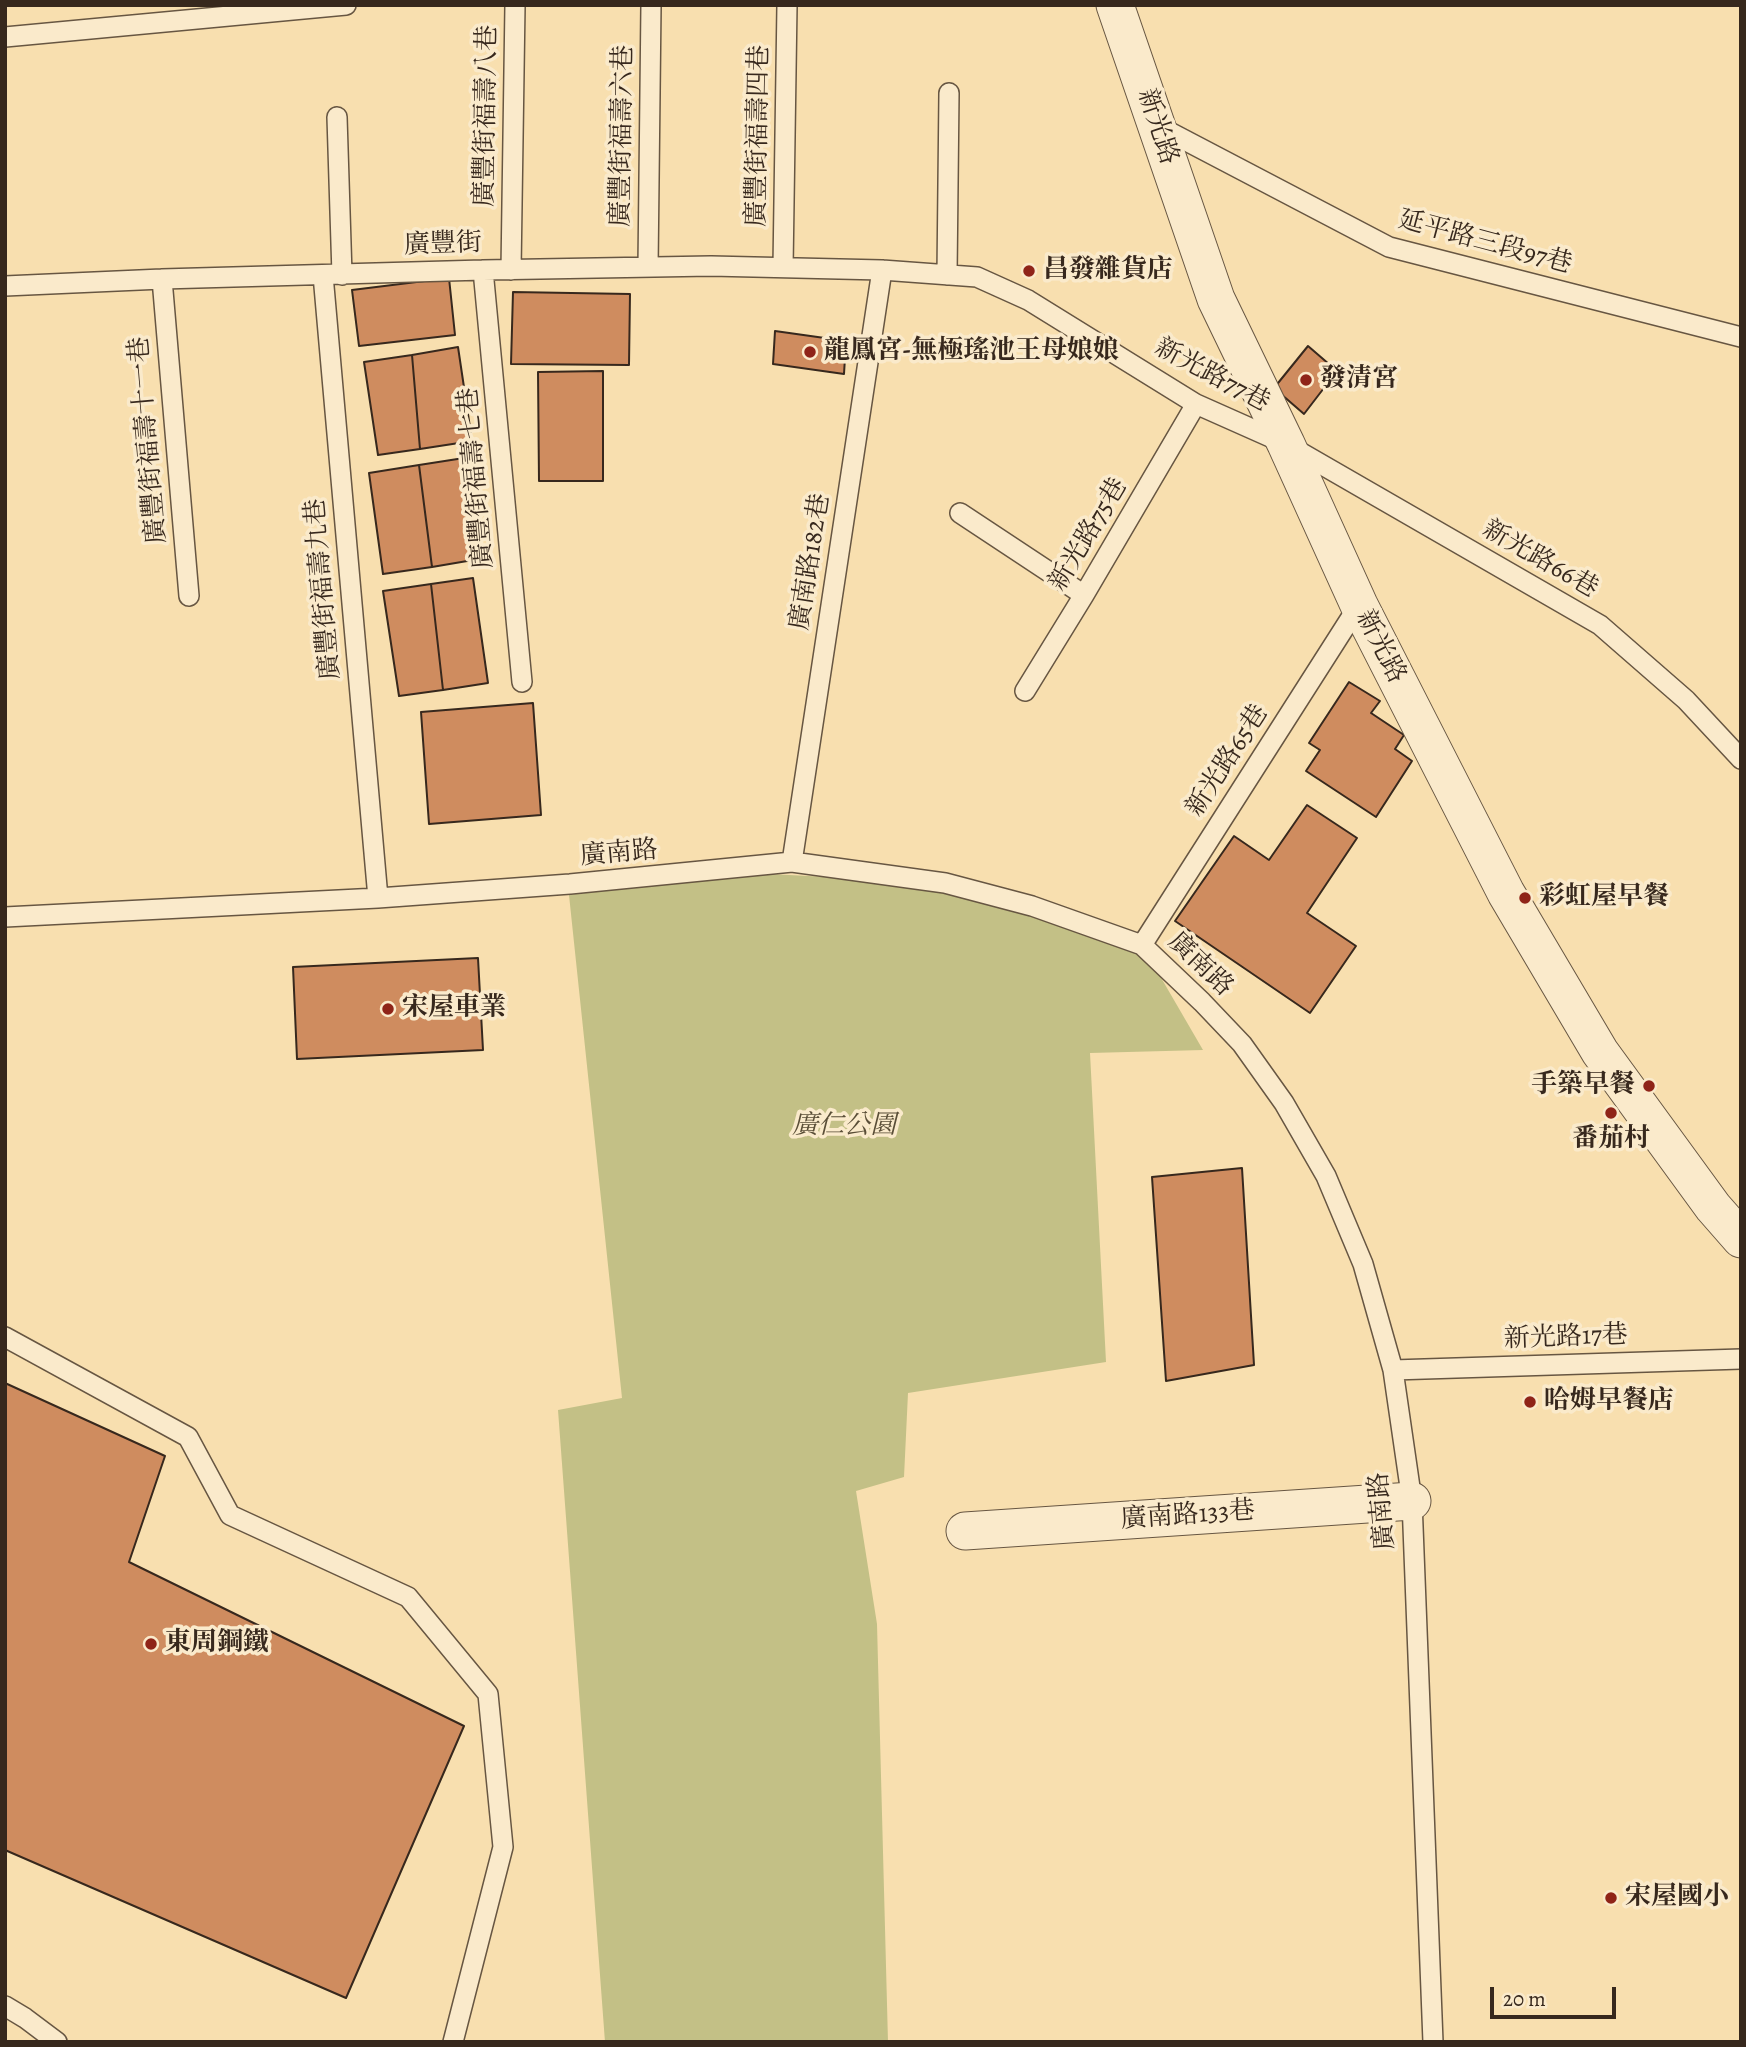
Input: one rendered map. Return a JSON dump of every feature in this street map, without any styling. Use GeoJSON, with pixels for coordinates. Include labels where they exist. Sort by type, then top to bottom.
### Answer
{"type":"FeatureCollection","features":[{"type":"Feature","properties":{"kind":"street","name":"新光路"},"geometry":{"type":"LineString","coordinates":[[1115,5],[1216,299],[1359,605],[1506,893],[1600,1052],[1713,1207],[1741,1239]]}},
{"type":"Feature","properties":{"kind":"street","name":"廣南路133巷"},"geometry":{"type":"LineString","coordinates":[[965,1531],[1412,1502]]}},
{"type":"Feature","properties":{"kind":"lane"},"geometry":{"type":"LineString","coordinates":[[5,37],[346,5]]}},
{"type":"Feature","properties":{"kind":"lane","name":"廣豐街福壽八巷"},"geometry":{"type":"LineString","coordinates":[[512,270],[515,5]]}},
{"type":"Feature","properties":{"kind":"lane","name":"廣豐街福壽六巷"},"geometry":{"type":"LineString","coordinates":[[648,267],[651,5]]}},
{"type":"Feature","properties":{"kind":"lane","name":"廣豐街福壽四巷"},"geometry":{"type":"LineString","coordinates":[[783,267],[788,5]]}},
{"type":"Feature","properties":{"kind":"lane"},"geometry":{"type":"LineString","coordinates":[[947,275],[949,93]]}},
{"type":"Feature","properties":{"kind":"lane","name":"廣豐街福壽九巷"},"geometry":{"type":"LineString","coordinates":[[337,117],[332,275],[378,898]]}},
{"type":"Feature","properties":{"kind":"lane","name":"延平路三段97巷"},"geometry":{"type":"LineString","coordinates":[[1156,125],[1389,247],[1741,337]]}},
{"type":"Feature","properties":{"kind":"lane","name":"廣豐街"},"geometry":{"type":"LineString","coordinates":[[5,286],[483,270],[783,267],[882,270]]}},
{"type":"Feature","properties":{"kind":"lane","name":"廣豐街福壽七巷"},"geometry":{"type":"LineString","coordinates":[[483,270],[522,682]]}},
{"type":"Feature","properties":{"kind":"lane","name":"新光路77巷"},"geometry":{"type":"LineString","coordinates":[[882,270],[977,277],[1028,300],[1196,404],[1286,444]]}},
{"type":"Feature","properties":{"kind":"lane","name":"廣南路182巷"},"geometry":{"type":"LineString","coordinates":[[792,862],[882,270]]}},
{"type":"Feature","properties":{"kind":"lane","name":"廣豐街福壽十一巷"},"geometry":{"type":"LineString","coordinates":[[162,279],[190,596]]}},
{"type":"Feature","properties":{"kind":"lane","name":"新光路75巷"},"geometry":{"type":"LineString","coordinates":[[1025,691],[1196,404]]}},
{"type":"Feature","properties":{"kind":"lane","name":"新光路66巷"},"geometry":{"type":"LineString","coordinates":[[1286,444],[1600,625],[1686,700],[1741,760]]}},
{"type":"Feature","properties":{"kind":"lane"},"geometry":{"type":"LineString","coordinates":[[960,513],[1084,595]]}},
{"type":"Feature","properties":{"kind":"lane","name":"新光路65巷"},"geometry":{"type":"LineString","coordinates":[[1142,945],[1359,605]]}},
{"type":"Feature","properties":{"kind":"lane","name":"廣南路"},"geometry":{"type":"LineString","coordinates":[[5,917],[378,898],[570,884],[792,862],[945,883],[1032,905],[1142,945],[1242,1044],[1284,1103],[1326,1176],[1363,1265],[1393,1370],[1412,1502],[1433,2042]]}},
{"type":"Feature","properties":{"kind":"lane"},"geometry":{"type":"LineString","coordinates":[[5,1337],[188,1437],[230,1515],[408,1597],[488,1693],[503,1847],[453,2042]]}},
{"type":"Feature","properties":{"kind":"lane","name":"新光路17巷"},"geometry":{"type":"LineString","coordinates":[[1393,1370],[1741,1359]]}},
{"type":"Feature","properties":{"kind":"lane"},"geometry":{"type":"LineString","coordinates":[[5,2006],[57,2042]]}},
{"type":"Feature","properties":{"kind":"green space","name":"廣仁公園"},"geometry":{"type":"Polygon","coordinates":[[[711,871],[945,883],[1142,945],[1203,1050],[1090,1053],[1106,1362],[908,1393],[904,1477],[856,1491],[877,1624],[888,2042],[605,2042],[558,1410],[622,1398],[569,895],[711,871]]]}},
{"type":"Feature","properties":{"kind":"building"},"geometry":{"type":"Polygon","coordinates":[[[449,278],[455,335],[359,346],[352,290],[449,278]]]}},
{"type":"Feature","properties":{"kind":"building"},"geometry":{"type":"Polygon","coordinates":[[[513,292],[630,294],[629,365],[511,364],[513,292]]]}},
{"type":"Feature","properties":{"kind":"building","name":"龍鳳宮-無極瑤池王母娘娘"},"geometry":{"type":"Polygon","coordinates":[[[775,331],[846,341],[844,374],[773,364],[775,331]]]}},
{"type":"Feature","properties":{"kind":"building","name":"發清宮"},"geometry":{"type":"Polygon","coordinates":[[[1308,346],[1337,371],[1304,414],[1274,388],[1308,346]]]}},
{"type":"Feature","properties":{"kind":"building"},"geometry":{"type":"Polygon","coordinates":[[[458,347],[472,441],[420,449],[412,355],[458,347]]]}},
{"type":"Feature","properties":{"kind":"building"},"geometry":{"type":"Polygon","coordinates":[[[412,355],[420,449],[378,455],[364,362],[412,355]]]}},
{"type":"Feature","properties":{"kind":"building"},"geometry":{"type":"Polygon","coordinates":[[[603,371],[603,481],[539,481],[538,372],[603,371]]]}},
{"type":"Feature","properties":{"kind":"building"},"geometry":{"type":"Polygon","coordinates":[[[464,458],[479,559],[432,567],[419,465],[464,458]]]}},
{"type":"Feature","properties":{"kind":"building"},"geometry":{"type":"Polygon","coordinates":[[[419,465],[432,567],[383,574],[369,473],[419,465]]]}},
{"type":"Feature","properties":{"kind":"building"},"geometry":{"type":"Polygon","coordinates":[[[473,578],[488,683],[443,690],[431,584],[473,578]]]}},
{"type":"Feature","properties":{"kind":"building"},"geometry":{"type":"Polygon","coordinates":[[[431,584],[443,690],[399,696],[383,591],[431,584]]]}},
{"type":"Feature","properties":{"kind":"building"},"geometry":{"type":"Polygon","coordinates":[[[1349,682],[1380,701],[1371,713],[1404,735],[1395,749],[1412,761],[1376,817],[1306,771],[1320,750],[1309,743],[1349,682]]]}},
{"type":"Feature","properties":{"kind":"building"},"geometry":{"type":"Polygon","coordinates":[[[533,703],[541,815],[429,824],[421,712],[533,703]]]}},
{"type":"Feature","properties":{"kind":"building"},"geometry":{"type":"Polygon","coordinates":[[[1307,805],[1357,838],[1307,913],[1356,946],[1310,1013],[1175,921],[1234,836],[1269,860],[1307,805]]]}},
{"type":"Feature","properties":{"kind":"building","name":"宋屋車業"},"geometry":{"type":"Polygon","coordinates":[[[478,958],[483,1050],[297,1059],[293,967],[478,958]]]}},
{"type":"Feature","properties":{"kind":"building"},"geometry":{"type":"Polygon","coordinates":[[[1242,1168],[1254,1365],[1166,1381],[1152,1177],[1242,1168]]]}},
{"type":"Feature","properties":{"kind":"building","name":"東周鋼鐵"},"geometry":{"type":"Polygon","coordinates":[[[5,1383],[165,1456],[129,1562],[464,1726],[346,1998],[5,1850],[5,1383]]]}},
{"type":"Feature","properties":{"kind":"place","name":"昌發雜貨店"},"geometry":{"type":"Point","coordinates":[1029,271]}},
{"type":"Feature","properties":{"kind":"place","name":"龍鳳宮-無極瑤池王母娘娘"},"geometry":{"type":"Point","coordinates":[810,352]}},
{"type":"Feature","properties":{"kind":"place","name":"發清宮"},"geometry":{"type":"Point","coordinates":[1306,380]}},
{"type":"Feature","properties":{"kind":"place","name":"彩虹屋早餐"},"geometry":{"type":"Point","coordinates":[1525,898]}},
{"type":"Feature","properties":{"kind":"place","name":"宋屋車業"},"geometry":{"type":"Point","coordinates":[388,1009]}},
{"type":"Feature","properties":{"kind":"place","name":"手築早餐"},"geometry":{"type":"Point","coordinates":[1649,1086]}},
{"type":"Feature","properties":{"kind":"place","name":"番茄村"},"geometry":{"type":"Point","coordinates":[1611,1113]}},
{"type":"Feature","properties":{"kind":"place","name":"哈姆早餐店"},"geometry":{"type":"Point","coordinates":[1530,1402]}},
{"type":"Feature","properties":{"kind":"place","name":"東周鋼鐵"},"geometry":{"type":"Point","coordinates":[151,1644]}},
{"type":"Feature","properties":{"kind":"place","name":"宋屋國小"},"geometry":{"type":"Point","coordinates":[1611,1898]}}]}
